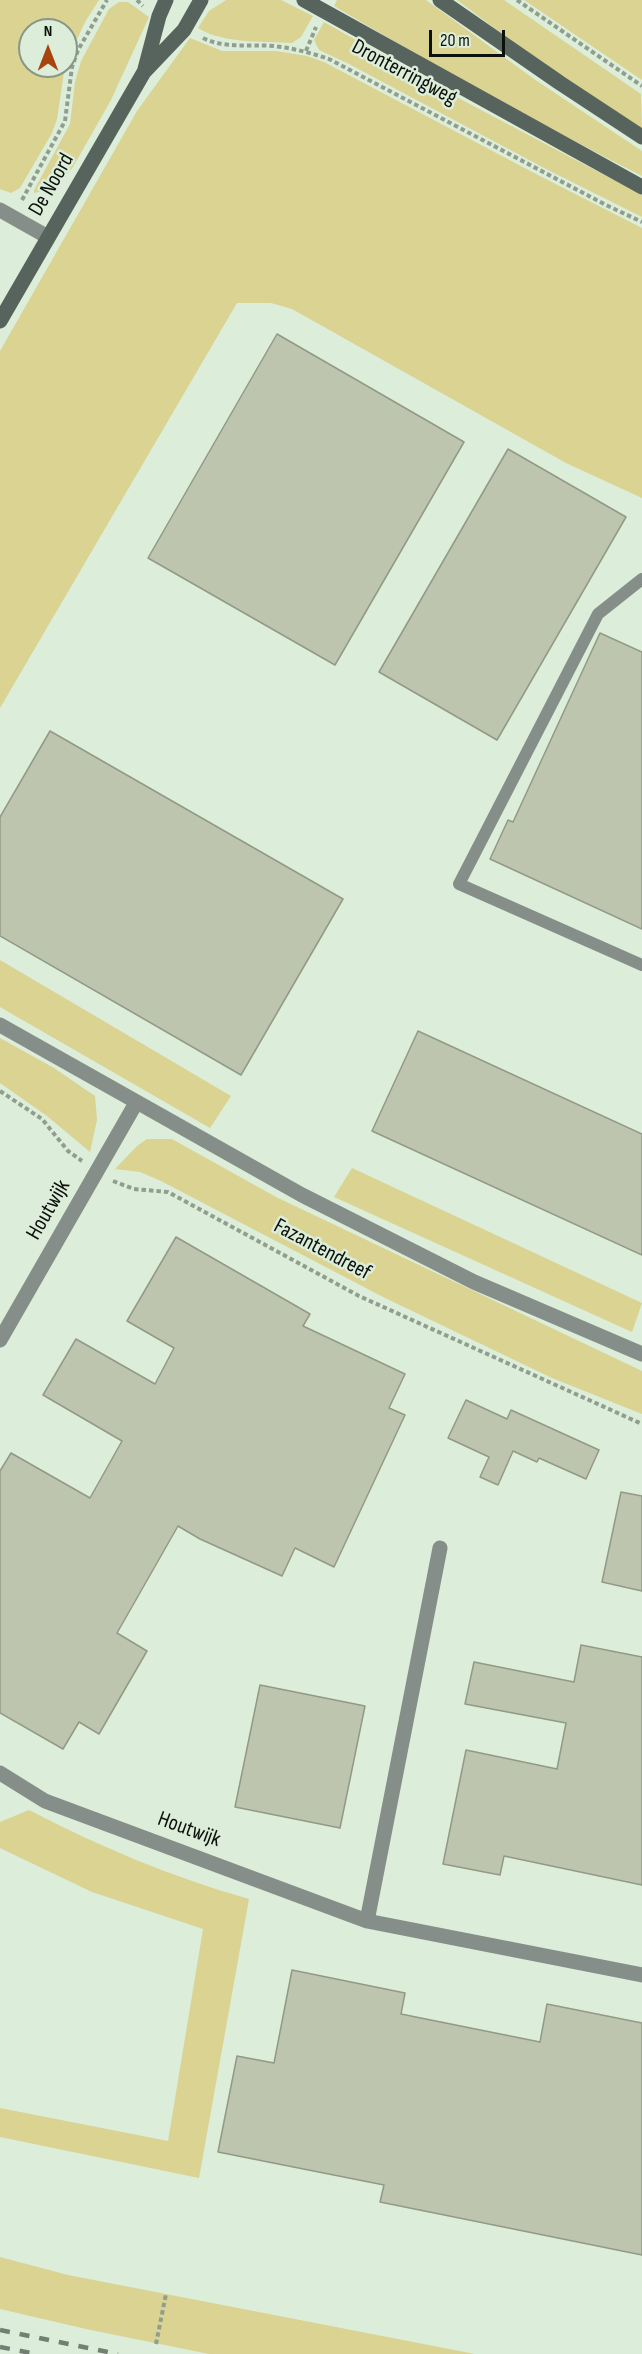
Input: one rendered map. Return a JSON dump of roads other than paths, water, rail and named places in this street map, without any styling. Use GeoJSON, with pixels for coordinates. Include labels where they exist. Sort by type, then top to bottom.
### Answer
{"type":"FeatureCollection","features":[{"type":"Feature","properties":{"kind":"main road","name":"De Noord"},"geometry":{"type":"LineString","coordinates":[[144,72],[159,16],[166,0]]}},
{"type":"Feature","properties":{"kind":"main road","name":"De Noord"},"geometry":{"type":"LineString","coordinates":[[0,321],[144,72],[184,30],[201,0]]}},
{"type":"Feature","properties":{"kind":"main road","name":"Dronterringweg"},"geometry":{"type":"LineString","coordinates":[[304,0],[642,187]]}},
{"type":"Feature","properties":{"kind":"main road"},"geometry":{"type":"LineString","coordinates":[[440,0],[642,137]]}},
{"type":"Feature","properties":{"kind":"street"},"geometry":{"type":"LineString","coordinates":[[6,213],[48,237]]}},
{"type":"Feature","properties":{"kind":"street","name":"Fazantendreef"},"geometry":{"type":"LineString","coordinates":[[0,1025],[302,1195],[474,1282],[642,1354]]}},
{"type":"Feature","properties":{"kind":"street","name":"Houtwijk"},"geometry":{"type":"LineString","coordinates":[[0,1340],[136,1103]]}},
{"type":"Feature","properties":{"kind":"street"},"geometry":{"type":"LineString","coordinates":[[367,1920],[440,1548]]}},
{"type":"Feature","properties":{"kind":"street","name":"Houtwijk"},"geometry":{"type":"LineString","coordinates":[[0,1773],[45,1801],[367,1920],[642,1975]]}},
{"type":"Feature","properties":{"kind":"lane"},"geometry":{"type":"LineString","coordinates":[[642,579],[598,614],[459,884],[642,965]]}},
{"type":"Feature","properties":{"kind":"railway"},"geometry":{"type":"LineString","coordinates":[[0,2330],[118,2354]]}},
{"type":"Feature","properties":{"kind":"railway"},"geometry":{"type":"LineString","coordinates":[[0,2347],[36,2354]]}}]}
